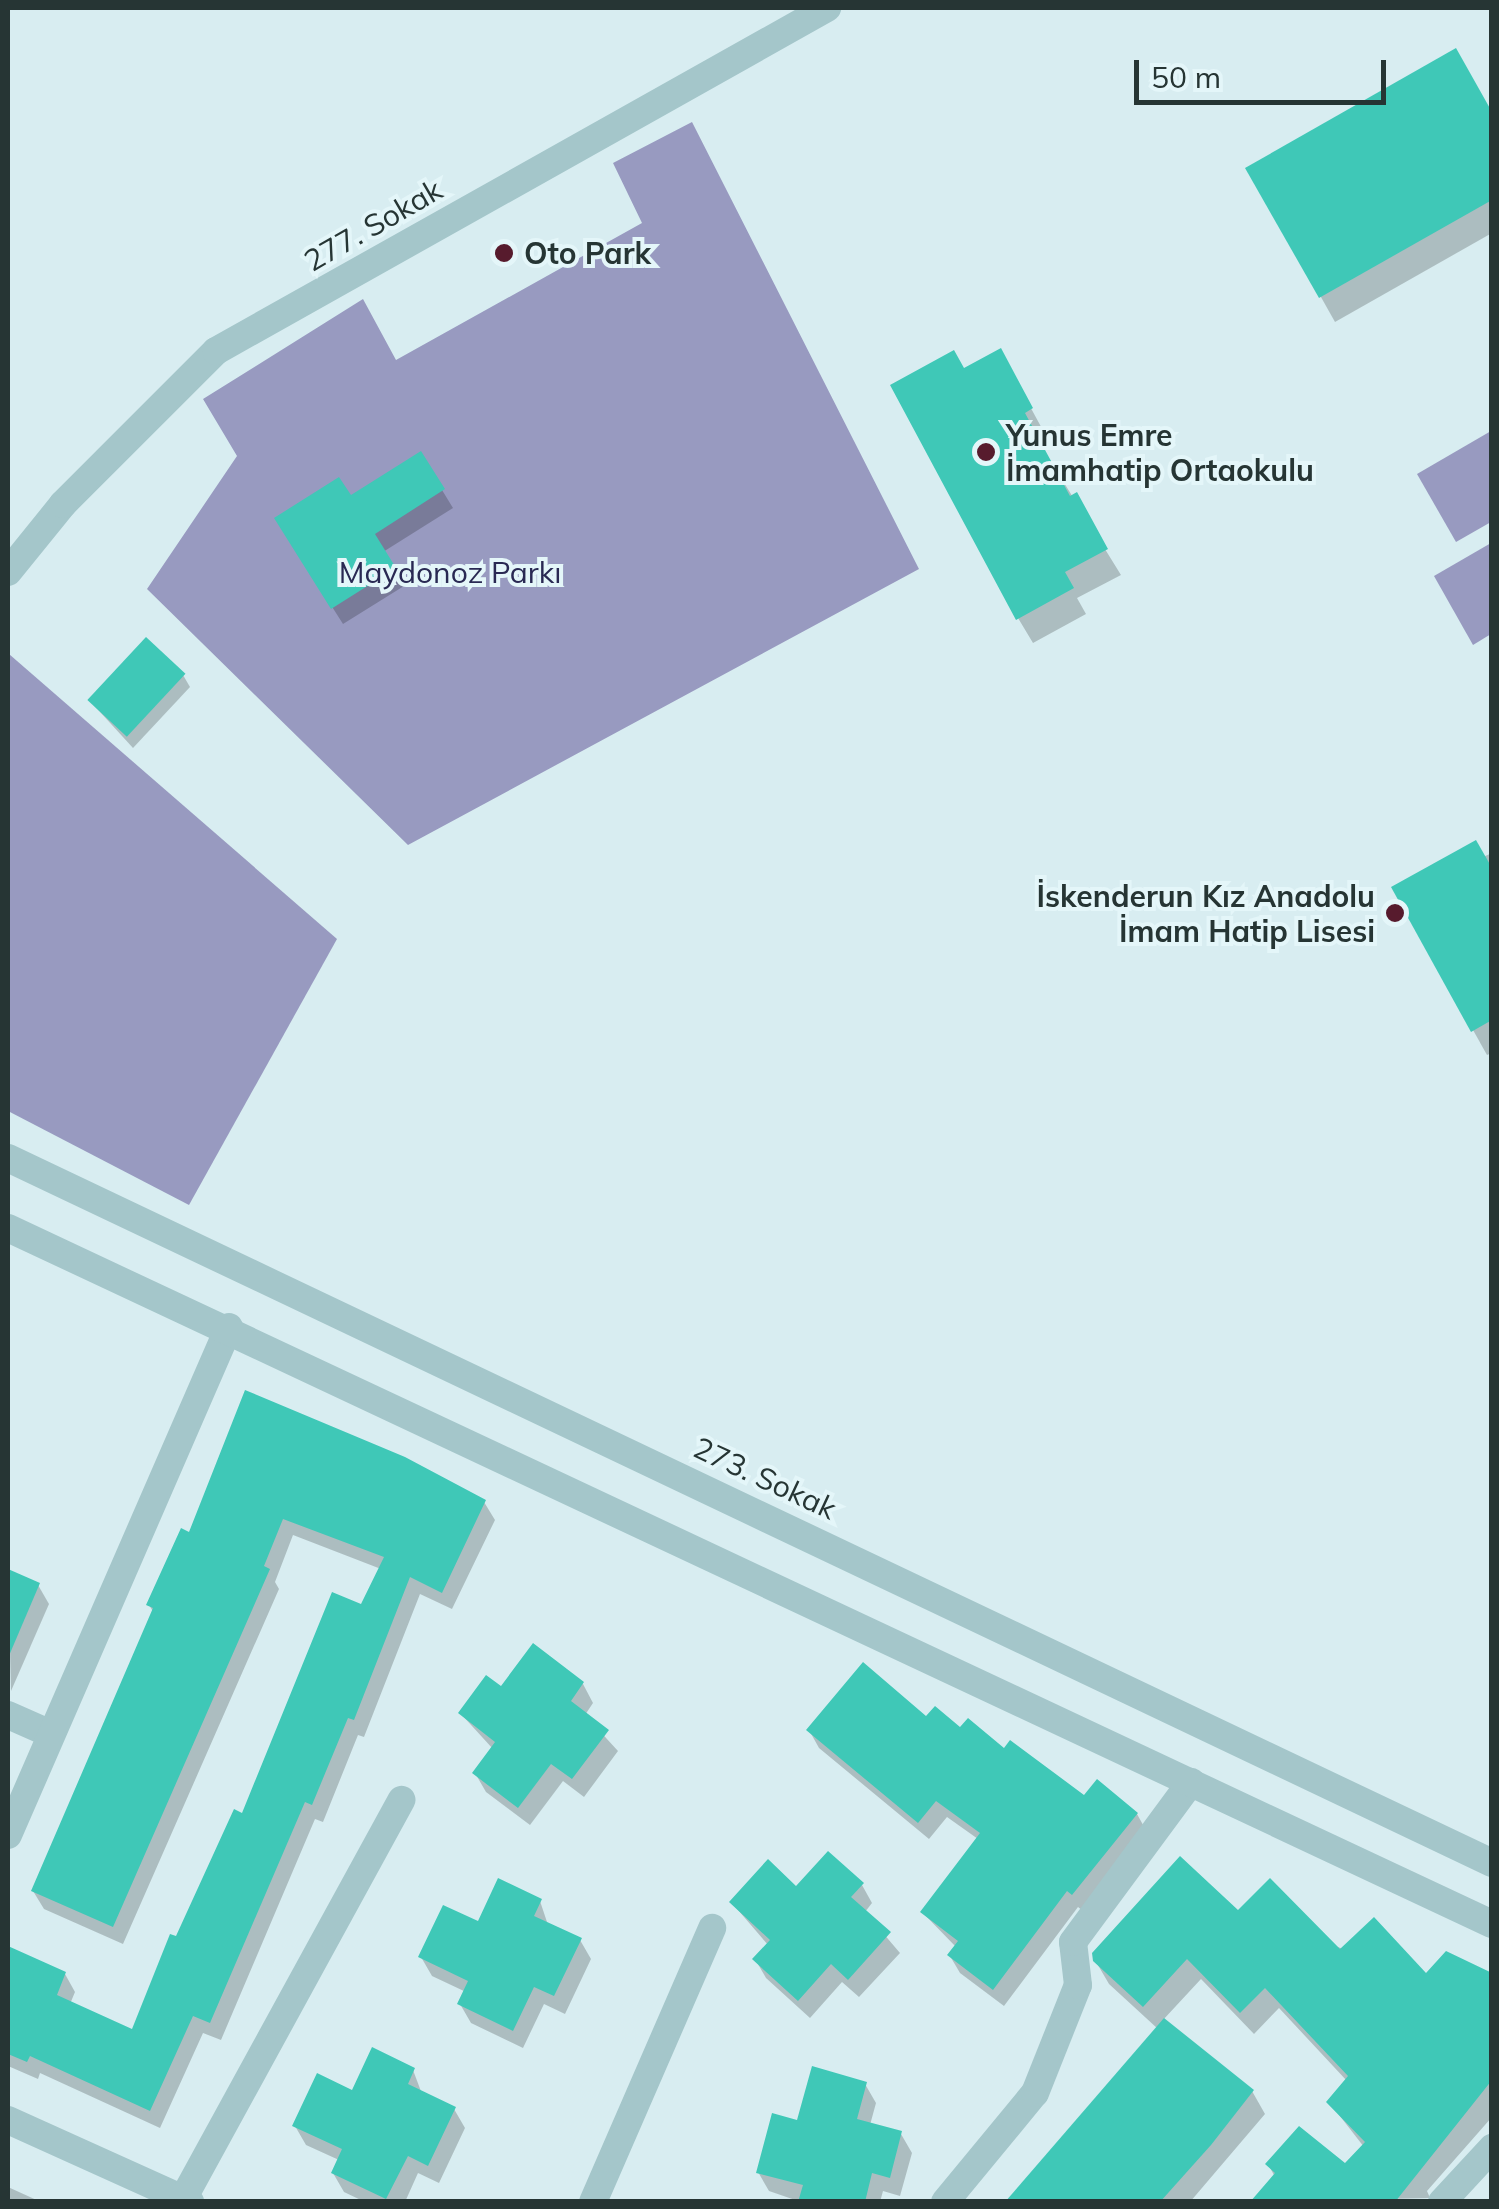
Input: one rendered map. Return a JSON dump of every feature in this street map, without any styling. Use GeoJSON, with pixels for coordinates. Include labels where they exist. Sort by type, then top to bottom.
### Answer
{"type":"FeatureCollection","features":[{"type":"Feature","properties":{"kind":"street","name":"277. Sokak"},"geometry":{"type":"LineString","coordinates":[[8,572],[63,504],[216,351],[827,8]]}},
{"type":"Feature","properties":{"kind":"street","name":"273. Sokak"},"geometry":{"type":"LineString","coordinates":[[8,1158],[343,1312],[1214,1737],[1492,1863]]}},
{"type":"Feature","properties":{"kind":"street"},"geometry":{"type":"LineString","coordinates":[[8,1228],[229,1327],[1492,1924]]}},
{"type":"Feature","properties":{"kind":"street"},"geometry":{"type":"LineString","coordinates":[[8,1835],[229,1327]]}},
{"type":"Feature","properties":{"kind":"street"},"geometry":{"type":"LineString","coordinates":[[8,1715],[51,1734]]}},
{"type":"Feature","properties":{"kind":"street"},"geometry":{"type":"LineString","coordinates":[[945,2202],[1035,2093],[1078,1985],[1073,1942],[1191,1782]]}},
{"type":"Feature","properties":{"kind":"street"},"geometry":{"type":"LineString","coordinates":[[8,2120],[186,2200],[401,1800]]}},
{"type":"Feature","properties":{"kind":"street"},"geometry":{"type":"LineString","coordinates":[[593,2202],[712,1928]]}},
{"type":"Feature","properties":{"kind":"street"},"geometry":{"type":"LineString","coordinates":[[1442,2202],[1492,2148]]}},
{"type":"Feature","properties":{"kind":"green space","name":"Maydonoz Parkı"},"geometry":{"type":"Polygon","coordinates":[[[692,122],[919,569],[408,845],[147,589],[237,456],[203,399],[363,299],[396,360],[642,223],[613,163],[692,122]]]}},
{"type":"Feature","properties":{"kind":"green space"},"geometry":{"type":"Polygon","coordinates":[[[1491,431],[1491,522],[1456,542],[1417,474],[1491,431]]]}},
{"type":"Feature","properties":{"kind":"green space"},"geometry":{"type":"Polygon","coordinates":[[[1491,543],[1491,634],[1473,645],[1434,576],[1491,543]]]}},
{"type":"Feature","properties":{"kind":"green space"},"geometry":{"type":"Polygon","coordinates":[[[9,654],[337,939],[189,1205],[8,1111],[9,654]]]}},
{"type":"Feature","properties":{"kind":"building"},"geometry":{"type":"Polygon","coordinates":[[[1456,48],[1492,112],[1492,200],[1319,298],[1245,168],[1456,48]]]}},
{"type":"Feature","properties":{"kind":"building","name":"Yunus Emre İmamhatip Ortaokulu"},"geometry":{"type":"Polygon","coordinates":[[[1001,348],[1033,408],[1025,413],[1070,496],[1077,492],[1108,549],[1065,572],[1074,588],[1016,620],[890,385],[954,350],[964,368],[1001,348]]]}},
{"type":"Feature","properties":{"kind":"building"},"geometry":{"type":"Polygon","coordinates":[[[421,451],[445,489],[375,534],[396,568],[331,609],[274,518],[339,477],[351,495],[421,451]]]}},
{"type":"Feature","properties":{"kind":"building"},"geometry":{"type":"Polygon","coordinates":[[[146,637],[185,674],[127,737],[87,700],[146,637]]]}},
{"type":"Feature","properties":{"kind":"building"},"geometry":{"type":"Polygon","coordinates":[[[1476,840],[1492,868],[1492,1020],[1471,1032],[1391,887],[1476,840]]]}},
{"type":"Feature","properties":{"kind":"building"},"geometry":{"type":"Polygon","coordinates":[[[245,1390],[405,1457],[486,1500],[442,1593],[410,1577],[354,1720],[348,1718],[312,1805],[305,1802],[210,2023],[193,2016],[150,2111],[30,2056],[27,2062],[8,2054],[8,1946],[66,1972],[57,1995],[132,2029],[170,1934],[176,1936],[234,1809],[242,1813],[332,1592],[361,1604],[384,1557],[283,1519],[264,1566],[270,1569],[113,1927],[31,1891],[153,1608],[146,1605],[181,1528],[189,1532],[245,1390]]]}},
{"type":"Feature","properties":{"kind":"building"},"geometry":{"type":"Polygon","coordinates":[[[8,1569],[40,1583],[8,1658],[8,1569]]]}},
{"type":"Feature","properties":{"kind":"building"},"geometry":{"type":"Polygon","coordinates":[[[533,1643],[584,1682],[571,1701],[609,1730],[572,1779],[551,1764],[518,1808],[472,1773],[495,1742],[458,1713],[486,1675],[501,1686],[533,1643]]]}},
{"type":"Feature","properties":{"kind":"building"},"geometry":{"type":"Polygon","coordinates":[[[863,1662],[926,1716],[935,1706],[960,1727],[968,1718],[1004,1748],[1010,1740],[1084,1795],[1097,1779],[1138,1813],[1072,1895],[1067,1891],[993,1990],[947,1955],[958,1941],[920,1912],[980,1833],[936,1801],[918,1823],[806,1730],[863,1662]]]}},
{"type":"Feature","properties":{"kind":"building"},"geometry":{"type":"Polygon","coordinates":[[[828,1851],[864,1883],[851,1897],[891,1932],[848,1980],[831,1964],[798,2001],[752,1959],[770,1940],[729,1902],[768,1859],[796,1886],[828,1851]]]}},
{"type":"Feature","properties":{"kind":"building"},"geometry":{"type":"Polygon","coordinates":[[[1180,1856],[1238,1910],[1270,1878],[1340,1949],[1374,1917],[1426,1973],[1446,1951],[1492,1973],[1492,2080],[1395,2202],[1250,2202],[1275,2173],[1265,2164],[1299,2126],[1345,2163],[1365,2142],[1326,2102],[1348,2076],[1265,1988],[1240,2013],[1187,1959],[1143,2007],[1093,1961],[1092,1953],[1180,1856]]]}},
{"type":"Feature","properties":{"kind":"building"},"geometry":{"type":"Polygon","coordinates":[[[498,1878],[542,1899],[534,1916],[582,1938],[554,1996],[534,1987],[513,2031],[457,2004],[468,1981],[418,1957],[443,1905],[478,1921],[498,1878]]]}},
{"type":"Feature","properties":{"kind":"building"},"geometry":{"type":"Polygon","coordinates":[[[1164,2018],[1254,2090],[1211,2145],[1160,2202],[1005,2202],[1164,2018]]]}},
{"type":"Feature","properties":{"kind":"building"},"geometry":{"type":"Polygon","coordinates":[[[372,2047],[415,2068],[408,2084],[456,2107],[428,2166],[408,2156],[386,2199],[331,2173],[342,2149],[292,2126],[317,2073],[352,2090],[372,2047]]]}},
{"type":"Feature","properties":{"kind":"building"},"geometry":{"type":"Polygon","coordinates":[[[812,2066],[867,2082],[857,2119],[902,2131],[890,2178],[872,2173],[865,2202],[798,2202],[803,2185],[756,2173],[772,2113],[797,2120],[812,2066]]]}},
{"type":"Feature","properties":{"kind":"place","name":"Oto Park"},"geometry":{"type":"Point","coordinates":[504,253]}},
{"type":"Feature","properties":{"kind":"place","name":"Yunus Emre İmamhatip Ortaokulu"},"geometry":{"type":"Point","coordinates":[986,452]}},
{"type":"Feature","properties":{"kind":"place","name":"İskenderun Kız Anadolu İmam Hatip Lisesi"},"geometry":{"type":"Point","coordinates":[1395,913]}}]}
